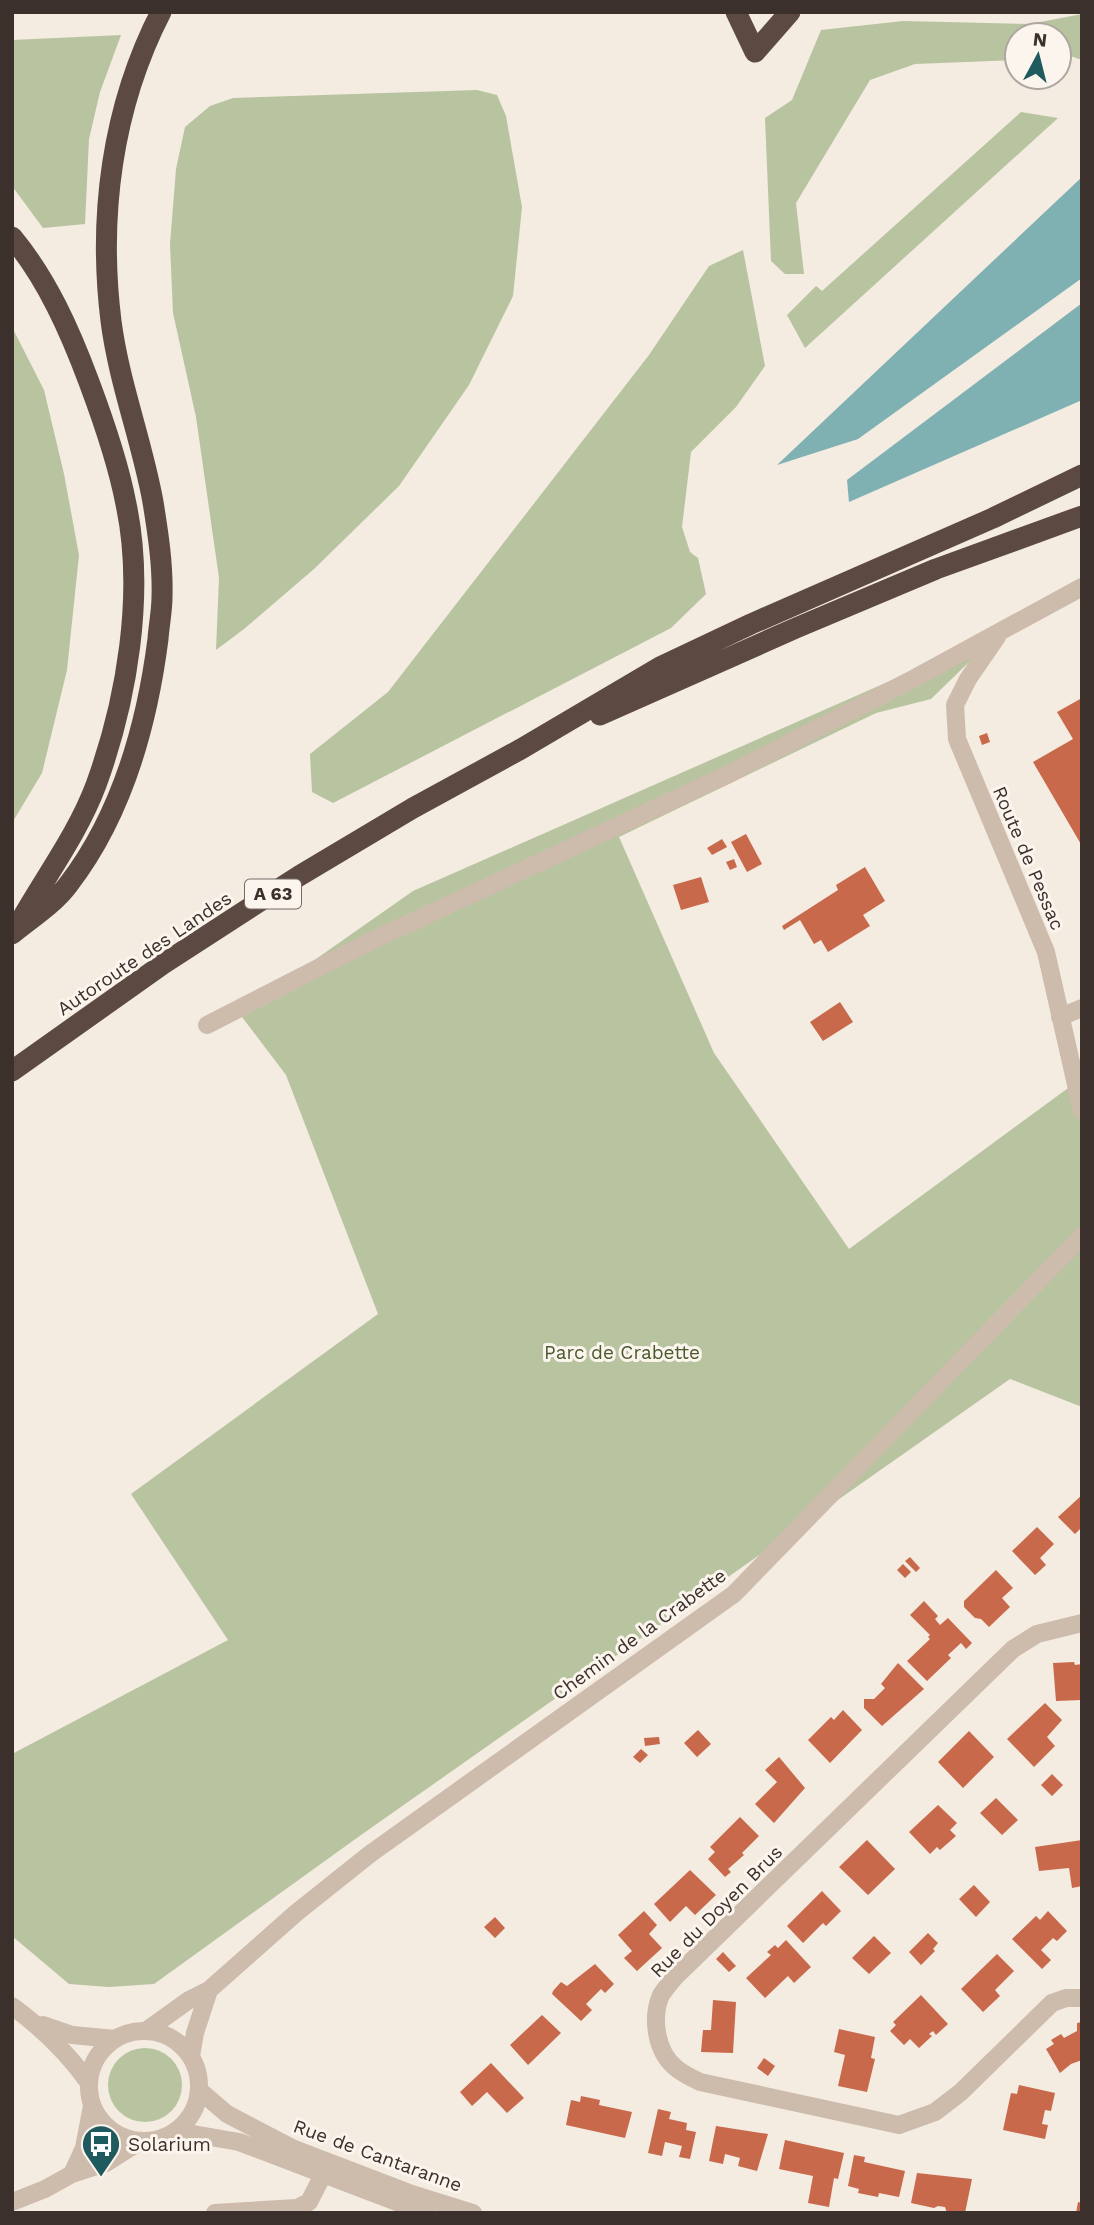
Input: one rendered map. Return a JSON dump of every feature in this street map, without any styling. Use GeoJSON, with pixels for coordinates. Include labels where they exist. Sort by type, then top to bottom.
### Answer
{"type":"FeatureCollection","features":[{"type":"Feature","properties":{"kind":"highway"},"geometry":{"type":"LineString","coordinates":[[13,934],[67,887],[89,852],[119,795],[142,727],[154,671],[163,598],[160,552],[139,437],[111,322],[107,256],[108,190],[116,136],[128,91],[148,37],[161,12]]}},
{"type":"Feature","properties":{"kind":"highway"},"geometry":{"type":"LineString","coordinates":[[736,12],[755,52],[790,12]]}},
{"type":"Feature","properties":{"kind":"highway"},"geometry":{"type":"LineString","coordinates":[[12,237],[30,259],[73,341],[110,440],[127,506],[134,563],[132,621],[125,680],[111,739],[89,799],[68,841],[13,934]]}},
{"type":"Feature","properties":{"kind":"highway"},"geometry":{"type":"LineString","coordinates":[[521,749],[660,667],[993,519],[1082,475]]}},
{"type":"Feature","properties":{"kind":"highway"},"geometry":{"type":"LineString","coordinates":[[521,749],[924,574],[986,549],[1082,516]]}},
{"type":"Feature","properties":{"kind":"highway","name":"Autoroute des Landes"},"geometry":{"type":"LineString","coordinates":[[12,1071],[163,964],[299,876],[413,808],[521,749]]}},
{"type":"Feature","properties":{"kind":"street"},"geometry":{"type":"LineString","coordinates":[[207,1025],[367,943],[731,773],[1082,587]]}},
{"type":"Feature","properties":{"kind":"street","name":"Route de Pessac"},"geometry":{"type":"LineString","coordinates":[[999,633],[968,679],[955,705],[957,739],[1046,952],[1082,1111]]}},
{"type":"Feature","properties":{"kind":"street"},"geometry":{"type":"LineString","coordinates":[[1060,1017],[1082,1008]]}},
{"type":"Feature","properties":{"kind":"street","name":"Chemin de la Crabette"},"geometry":{"type":"LineString","coordinates":[[147,2030],[189,2000],[209,1990],[296,1913],[370,1854],[734,1594],[1082,1236]]}},
{"type":"Feature","properties":{"kind":"street","name":"Rue du Doyen Brus"},"geometry":{"type":"LineString","coordinates":[[1082,1623],[1037,1634],[1013,1649],[675,1977],[662,1993],[656,2022],[662,2049],[669,2062],[679,2071],[700,2082],[899,2125],[935,2112],[961,2092],[1052,2003],[1066,1998],[1082,1998]]}},
{"type":"Feature","properties":{"kind":"street"},"geometry":{"type":"LineString","coordinates":[[191,2056],[195,2033],[209,1990]]}},
{"type":"Feature","properties":{"kind":"street"},"geometry":{"type":"LineString","coordinates":[[12,2006],[63,2049],[89,2082]]}},
{"type":"Feature","properties":{"kind":"street"},"geometry":{"type":"LineString","coordinates":[[27,2017],[56,2031],[72,2035],[115,2039]]}},
{"type":"Feature","properties":{"kind":"street"},"geometry":{"type":"LineString","coordinates":[[72,2174],[84,2148],[92,2106],[89,2082],[91,2070],[96,2057],[115,2039],[127,2033],[147,2030],[164,2034],[179,2043],[191,2056],[196,2067],[199,2090],[192,2113],[176,2131],[165,2137],[141,2141],[125,2138],[111,2130],[92,2106]]}},
{"type":"Feature","properties":{"kind":"street","name":"Rue de Cantaranne"},"geometry":{"type":"LineString","coordinates":[[199,2090],[227,2115],[294,2148],[326,2169],[426,2213]]}},
{"type":"Feature","properties":{"kind":"street","name":"Rue de Cantaranne"},"geometry":{"type":"LineString","coordinates":[[176,2131],[239,2142],[473,2213]]}},
{"type":"Feature","properties":{"kind":"street"},"geometry":{"type":"LineString","coordinates":[[12,2203],[46,2189],[72,2174],[106,2163],[141,2141]]}},
{"type":"Feature","properties":{"kind":"street"},"geometry":{"type":"LineString","coordinates":[[215,2213],[297,2208],[309,2202],[326,2169]]}},
{"type":"Feature","properties":{"kind":"green space"},"geometry":{"type":"Polygon","coordinates":[[[1082,14],[1082,60],[1073,57],[1073,21],[1046,21],[1082,14]]]}},
{"type":"Feature","properties":{"kind":"green space"},"geometry":{"type":"Polygon","coordinates":[[[903,21],[1003,23],[1003,61],[915,64],[870,80],[796,203],[804,274],[785,274],[771,261],[765,118],[792,100],[821,30],[903,21]]]}},
{"type":"Feature","properties":{"kind":"green space"},"geometry":{"type":"Polygon","coordinates":[[[121,35],[100,92],[89,139],[85,224],[43,228],[12,186],[12,40],[121,35]]]}},
{"type":"Feature","properties":{"kind":"green space"},"geometry":{"type":"Polygon","coordinates":[[[477,90],[497,95],[506,116],[522,207],[513,296],[469,385],[399,486],[314,569],[216,650],[219,578],[196,417],[173,313],[170,244],[176,169],[185,127],[210,106],[233,98],[477,90]]]}},
{"type":"Feature","properties":{"kind":"green space"},"geometry":{"type":"Polygon","coordinates":[[[1021,112],[1058,118],[805,348],[787,315],[816,286],[822,291],[1021,112]]]}},
{"type":"Feature","properties":{"kind":"green space"},"geometry":{"type":"Polygon","coordinates":[[[743,250],[765,366],[736,407],[691,452],[682,527],[690,552],[698,558],[706,594],[671,628],[333,803],[312,792],[310,754],[388,692],[649,355],[709,266],[743,250]]]}},
{"type":"Feature","properties":{"kind":"green space"},"geometry":{"type":"Polygon","coordinates":[[[12,327],[44,390],[64,474],[79,555],[67,670],[42,773],[12,823],[12,327]]]}},
{"type":"Feature","properties":{"kind":"green space","name":"Parc de Crabette"},"geometry":{"type":"Polygon","coordinates":[[[999,633],[931,699],[876,713],[619,837],[714,1053],[849,1249],[1075,1083],[1082,1111],[1082,1407],[1010,1379],[361,1835],[154,1984],[109,1987],[69,1984],[12,1936],[12,1754],[228,1640],[131,1494],[378,1314],[286,1075],[239,1013],[413,891],[999,633]]]}},
{"type":"Feature","properties":{"kind":"green space"},"geometry":{"type":"Polygon","coordinates":[[[145,2048],[166,2054],[176,2064],[182,2085],[176,2106],[166,2116],[145,2122],[124,2116],[114,2106],[108,2085],[114,2064],[124,2054],[145,2048]]]}},
{"type":"Feature","properties":{"kind":"water"},"geometry":{"type":"Polygon","coordinates":[[[1082,177],[1082,278],[858,439],[777,465],[1082,177]]]}},
{"type":"Feature","properties":{"kind":"water"},"geometry":{"type":"Polygon","coordinates":[[[1082,303],[1082,400],[849,502],[847,480],[1082,303]]]}},
{"type":"Feature","properties":{"kind":"building"},"geometry":{"type":"Polygon","coordinates":[[[1082,698],[1082,846],[1033,762],[1073,739],[1057,712],[1082,698]]]}},
{"type":"Feature","properties":{"kind":"building"},"geometry":{"type":"Polygon","coordinates":[[[987,733],[990,742],[982,745],[979,736],[987,733]]]}},
{"type":"Feature","properties":{"kind":"building"},"geometry":{"type":"Polygon","coordinates":[[[746,834],[762,864],[747,872],[731,842],[746,834]]]}},
{"type":"Feature","properties":{"kind":"building"},"geometry":{"type":"Polygon","coordinates":[[[722,839],[727,847],[712,855],[707,848],[722,839]]]}},
{"type":"Feature","properties":{"kind":"building"},"geometry":{"type":"Polygon","coordinates":[[[734,859],[737,867],[730,870],[726,862],[734,859]]]}},
{"type":"Feature","properties":{"kind":"building"},"geometry":{"type":"Polygon","coordinates":[[[865,867],[885,901],[863,915],[870,926],[828,952],[821,940],[814,944],[800,920],[784,930],[782,926],[838,890],[836,885],[865,867]]]}},
{"type":"Feature","properties":{"kind":"building"},"geometry":{"type":"Polygon","coordinates":[[[701,877],[709,902],[681,910],[673,885],[701,877]]]}},
{"type":"Feature","properties":{"kind":"building"},"geometry":{"type":"Polygon","coordinates":[[[840,1002],[853,1022],[823,1041],[810,1022],[840,1002]]]}},
{"type":"Feature","properties":{"kind":"building"},"geometry":{"type":"Polygon","coordinates":[[[1082,1495],[1082,1527],[1075,1534],[1058,1517],[1082,1495]]]}},
{"type":"Feature","properties":{"kind":"building"},"geometry":{"type":"Polygon","coordinates":[[[1037,1527],[1054,1544],[1040,1558],[1046,1565],[1035,1575],[1012,1551],[1037,1527]]]}},
{"type":"Feature","properties":{"kind":"building"},"geometry":{"type":"Polygon","coordinates":[[[910,1557],[920,1568],[916,1572],[905,1561],[910,1557]]]}},
{"type":"Feature","properties":{"kind":"building"},"geometry":{"type":"Polygon","coordinates":[[[903,1564],[911,1572],[905,1578],[897,1570],[903,1564]]]}},
{"type":"Feature","properties":{"kind":"building"},"geometry":{"type":"Polygon","coordinates":[[[996,1570],[1013,1588],[1002,1598],[1010,1607],[989,1627],[964,1607],[964,1601],[996,1570]]]}},
{"type":"Feature","properties":{"kind":"building"},"geometry":{"type":"Polygon","coordinates":[[[924,1601],[938,1616],[935,1619],[940,1625],[948,1618],[972,1643],[966,1649],[961,1643],[948,1655],[951,1658],[927,1681],[907,1661],[930,1639],[930,1635],[910,1615],[924,1601]]]}},
{"type":"Feature","properties":{"kind":"building"},"geometry":{"type":"Polygon","coordinates":[[[1074,1662],[1075,1665],[1082,1664],[1082,1700],[1056,1701],[1053,1663],[1074,1662]]]}},
{"type":"Feature","properties":{"kind":"building"},"geometry":{"type":"Polygon","coordinates":[[[898,1663],[924,1689],[882,1726],[864,1708],[864,1699],[874,1699],[885,1688],[881,1684],[898,1663]]]}},
{"type":"Feature","properties":{"kind":"building"},"geometry":{"type":"Polygon","coordinates":[[[1045,1703],[1062,1720],[1047,1737],[1055,1746],[1034,1767],[1007,1739],[1045,1703]]]}},
{"type":"Feature","properties":{"kind":"building"},"geometry":{"type":"Polygon","coordinates":[[[843,1710],[862,1730],[830,1763],[808,1740],[831,1717],[834,1720],[843,1710]]]}},
{"type":"Feature","properties":{"kind":"building"},"geometry":{"type":"Polygon","coordinates":[[[698,1730],[711,1744],[697,1757],[684,1743],[698,1730]]]}},
{"type":"Feature","properties":{"kind":"building"},"geometry":{"type":"Polygon","coordinates":[[[969,1731],[994,1757],[963,1788],[938,1762],[969,1731]]]}},
{"type":"Feature","properties":{"kind":"building"},"geometry":{"type":"Polygon","coordinates":[[[659,1737],[660,1744],[645,1746],[644,1738],[659,1737]]]}},
{"type":"Feature","properties":{"kind":"building"},"geometry":{"type":"Polygon","coordinates":[[[641,1749],[648,1755],[640,1763],[633,1757],[641,1749]]]}},
{"type":"Feature","properties":{"kind":"building"},"geometry":{"type":"Polygon","coordinates":[[[779,1757],[805,1788],[774,1823],[755,1804],[777,1782],[765,1770],[779,1757]]]}},
{"type":"Feature","properties":{"kind":"building"},"geometry":{"type":"Polygon","coordinates":[[[1052,1774],[1063,1785],[1052,1796],[1041,1785],[1052,1774]]]}},
{"type":"Feature","properties":{"kind":"building"},"geometry":{"type":"Polygon","coordinates":[[[996,1798],[1018,1820],[1002,1835],[980,1813],[996,1798]]]}},
{"type":"Feature","properties":{"kind":"building"},"geometry":{"type":"Polygon","coordinates":[[[938,1805],[957,1823],[950,1830],[956,1836],[940,1850],[937,1847],[930,1854],[909,1832],[938,1805]]]}},
{"type":"Feature","properties":{"kind":"building"},"geometry":{"type":"Polygon","coordinates":[[[740,1817],[759,1836],[728,1869],[731,1872],[725,1877],[708,1859],[715,1852],[710,1847],[740,1817]]]}},
{"type":"Feature","properties":{"kind":"building"},"geometry":{"type":"Polygon","coordinates":[[[867,1840],[895,1869],[868,1895],[839,1867],[867,1840]]]}},
{"type":"Feature","properties":{"kind":"building"},"geometry":{"type":"Polygon","coordinates":[[[1082,1840],[1082,1886],[1072,1888],[1069,1868],[1039,1871],[1035,1847],[1082,1840]]]}},
{"type":"Feature","properties":{"kind":"building"},"geometry":{"type":"Polygon","coordinates":[[[690,1870],[716,1895],[695,1915],[686,1906],[670,1922],[654,1904],[690,1870]]]}},
{"type":"Feature","properties":{"kind":"building"},"geometry":{"type":"Polygon","coordinates":[[[974,1885],[990,1902],[976,1917],[959,1899],[974,1885]]]}},
{"type":"Feature","properties":{"kind":"building"},"geometry":{"type":"Polygon","coordinates":[[[822,1891],[841,1911],[826,1926],[823,1923],[803,1943],[787,1926],[822,1891]]]}},
{"type":"Feature","properties":{"kind":"building"},"geometry":{"type":"Polygon","coordinates":[[[644,1911],[657,1925],[649,1934],[662,1948],[637,1971],[624,1958],[632,1951],[618,1935],[644,1911]]]}},
{"type":"Feature","properties":{"kind":"building"},"geometry":{"type":"Polygon","coordinates":[[[1048,1911],[1067,1931],[1057,1941],[1053,1938],[1041,1950],[1051,1960],[1042,1969],[1012,1939],[1036,1916],[1040,1920],[1048,1911]]]}},
{"type":"Feature","properties":{"kind":"building"},"geometry":{"type":"Polygon","coordinates":[[[495,1917],[505,1928],[495,1938],[484,1927],[495,1917]]]}},
{"type":"Feature","properties":{"kind":"building"},"geometry":{"type":"Polygon","coordinates":[[[928,1933],[938,1943],[933,1949],[935,1951],[921,1965],[909,1952],[928,1933]]]}},
{"type":"Feature","properties":{"kind":"building"},"geometry":{"type":"Polygon","coordinates":[[[874,1936],[891,1953],[869,1974],[852,1958],[874,1936]]]}},
{"type":"Feature","properties":{"kind":"building"},"geometry":{"type":"Polygon","coordinates":[[[786,1940],[811,1967],[794,1983],[788,1976],[765,1998],[746,1978],[771,1955],[767,1952],[775,1945],[778,1948],[786,1940]]]}},
{"type":"Feature","properties":{"kind":"building"},"geometry":{"type":"Polygon","coordinates":[[[723,1952],[736,1966],[729,1972],[716,1959],[723,1952]]]}},
{"type":"Feature","properties":{"kind":"building"},"geometry":{"type":"Polygon","coordinates":[[[997,1954],[1014,1971],[995,1990],[1000,1996],[983,2012],[961,1989],[997,1954]]]}},
{"type":"Feature","properties":{"kind":"building"},"geometry":{"type":"Polygon","coordinates":[[[595,1964],[614,1984],[605,1993],[601,1989],[586,2004],[592,2010],[581,2021],[552,1994],[561,1982],[567,1986],[595,1964]]]}},
{"type":"Feature","properties":{"kind":"building"},"geometry":{"type":"Polygon","coordinates":[[[921,1995],[948,2024],[936,2035],[933,2031],[929,2034],[932,2036],[919,2048],[910,2039],[904,2045],[890,2031],[896,2025],[893,2022],[921,1995]]]}},
{"type":"Feature","properties":{"kind":"building"},"geometry":{"type":"Polygon","coordinates":[[[713,2000],[736,2002],[733,2053],[701,2052],[703,2030],[711,2030],[713,2000]]]}},
{"type":"Feature","properties":{"kind":"building"},"geometry":{"type":"Polygon","coordinates":[[[542,2015],[561,2033],[528,2065],[510,2045],[542,2015]]]}},
{"type":"Feature","properties":{"kind":"building"},"geometry":{"type":"Polygon","coordinates":[[[1082,2022],[1082,2060],[1071,2064],[1060,2073],[1046,2049],[1054,2044],[1051,2040],[1061,2034],[1064,2038],[1077,2031],[1077,2023],[1082,2022]]]}},
{"type":"Feature","properties":{"kind":"building"},"geometry":{"type":"Polygon","coordinates":[[[839,2029],[875,2037],[871,2058],[875,2059],[867,2092],[838,2086],[845,2055],[834,2052],[839,2029]]]}},
{"type":"Feature","properties":{"kind":"building"},"geometry":{"type":"Polygon","coordinates":[[[764,2058],[775,2066],[768,2076],[757,2068],[764,2058]]]}},
{"type":"Feature","properties":{"kind":"building"},"geometry":{"type":"Polygon","coordinates":[[[491,2063],[524,2098],[507,2113],[487,2092],[472,2106],[460,2092],[491,2063]]]}},
{"type":"Feature","properties":{"kind":"building"},"geometry":{"type":"Polygon","coordinates":[[[1019,2085],[1055,2093],[1051,2111],[1045,2110],[1042,2124],[1048,2125],[1045,2139],[1003,2130],[1011,2093],[1017,2094],[1019,2085]]]}},
{"type":"Feature","properties":{"kind":"building"},"geometry":{"type":"Polygon","coordinates":[[[581,2096],[600,2100],[599,2105],[632,2112],[625,2138],[566,2125],[571,2100],[580,2102],[581,2096]]]}},
{"type":"Feature","properties":{"kind":"building"},"geometry":{"type":"Polygon","coordinates":[[[658,2109],[671,2112],[669,2119],[687,2123],[686,2130],[696,2132],[690,2159],[679,2157],[682,2146],[665,2142],[662,2156],[648,2153],[658,2109]]]}},
{"type":"Feature","properties":{"kind":"building"},"geometry":{"type":"Polygon","coordinates":[[[716,2126],[768,2134],[757,2171],[738,2166],[740,2158],[725,2154],[723,2164],[709,2161],[716,2126]]]}},
{"type":"Feature","properties":{"kind":"building"},"geometry":{"type":"Polygon","coordinates":[[[785,2140],[844,2153],[838,2179],[834,2178],[829,2207],[808,2203],[813,2176],[779,2169],[785,2140]]]}},
{"type":"Feature","properties":{"kind":"building"},"geometry":{"type":"Polygon","coordinates":[[[854,2155],[865,2157],[864,2162],[905,2171],[899,2197],[858,2193],[859,2189],[848,2186],[854,2155]]]}},
{"type":"Feature","properties":{"kind":"building"},"geometry":{"type":"Polygon","coordinates":[[[917,2173],[972,2179],[965,2213],[947,2213],[945,2207],[934,2208],[911,2203],[917,2173]]]}},
{"type":"Feature","properties":{"kind":"building"},"geometry":{"type":"Polygon","coordinates":[[[1078,2202],[1082,2203],[1082,2213],[1076,2213],[1078,2202]]]}},
{"type":"Feature","properties":{"kind":"place","name":"Solarium"},"geometry":{"type":"Point","coordinates":[101,2178]}}]}
